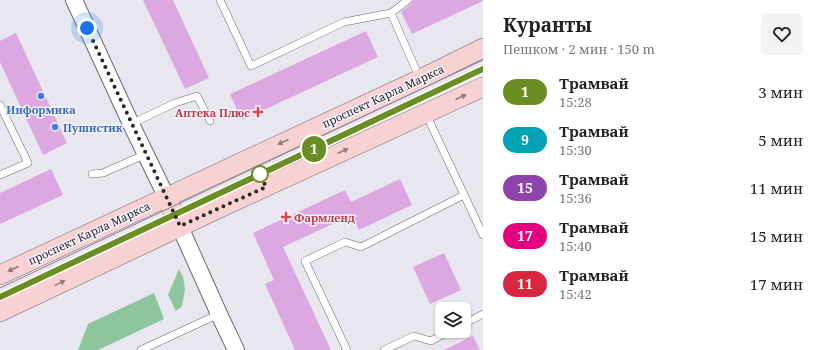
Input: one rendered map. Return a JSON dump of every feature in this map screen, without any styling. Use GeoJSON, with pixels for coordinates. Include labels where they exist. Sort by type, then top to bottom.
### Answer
{"type":"FeatureCollection","features":[{"type":"Feature","properties":{"kind":"main road","name":"проспект Карла Маркса"},"geometry":{"type":"LineString","coordinates":[[0,275],[483,48]]}},
{"type":"Feature","properties":{"kind":"main road"},"geometry":{"type":"LineString","coordinates":[[0,312],[180,226],[483,87]]}},
{"type":"Feature","properties":{"kind":"main road"},"geometry":{"type":"LineString","coordinates":[[166,196],[180,226]]}},
{"type":"Feature","properties":{"kind":"street"},"geometry":{"type":"LineString","coordinates":[[74,0],[166,196]]}},
{"type":"Feature","properties":{"kind":"street"},"geometry":{"type":"LineString","coordinates":[[180,226],[236,350]]}},
{"type":"Feature","properties":{"kind":"lane"},"geometry":{"type":"LineString","coordinates":[[220,0],[251,66],[344,22],[391,14],[408,0]]}},
{"type":"Feature","properties":{"kind":"lane"},"geometry":{"type":"LineString","coordinates":[[391,14],[420,78]]}},
{"type":"Feature","properties":{"kind":"lane"},"geometry":{"type":"LineString","coordinates":[[131,124],[175,103],[197,96],[210,121]]}},
{"type":"Feature","properties":{"kind":"lane"},"geometry":{"type":"LineString","coordinates":[[0,104],[28,163],[0,175]]}},
{"type":"Feature","properties":{"kind":"lane"},"geometry":{"type":"LineString","coordinates":[[426,114],[483,235]]}},
{"type":"Feature","properties":{"kind":"lane"},"geometry":{"type":"LineString","coordinates":[[92,174],[104,174],[146,154]]}},
{"type":"Feature","properties":{"kind":"lane"},"geometry":{"type":"LineString","coordinates":[[347,350],[305,261],[345,242],[361,247],[464,195]]}},
{"type":"Feature","properties":{"kind":"lane"},"geometry":{"type":"LineString","coordinates":[[141,350],[219,314]]}},
{"type":"Feature","properties":{"kind":"lane"},"geometry":{"type":"LineString","coordinates":[[471,320],[483,314]]}},
{"type":"Feature","properties":{"kind":"lane"},"geometry":{"type":"LineString","coordinates":[[384,350],[414,336],[431,340],[435,338]]}},
{"type":"Feature","properties":{"kind":"green space"},"geometry":{"type":"Polygon","coordinates":[[[179,269],[183,277],[185,289],[182,306],[176,311],[168,295],[179,269]]]}},
{"type":"Feature","properties":{"kind":"green space"},"geometry":{"type":"Polygon","coordinates":[[[154,293],[164,319],[98,350],[78,350],[88,324],[154,293]]]}},
{"type":"Feature","properties":{"kind":"building"},"geometry":{"type":"Polygon","coordinates":[[[143,0],[173,0],[209,78],[185,89],[143,0]]]}},
{"type":"Feature","properties":{"kind":"building"},"geometry":{"type":"Polygon","coordinates":[[[413,0],[483,1],[412,34],[401,12],[411,4],[413,0]]]}},
{"type":"Feature","properties":{"kind":"building"},"geometry":{"type":"Polygon","coordinates":[[[366,31],[378,57],[242,120],[230,94],[366,31]]]}},
{"type":"Feature","properties":{"kind":"building"},"geometry":{"type":"Polygon","coordinates":[[[16,33],[67,143],[43,155],[0,62],[0,41],[16,33]]]}},
{"type":"Feature","properties":{"kind":"building"},"geometry":{"type":"Polygon","coordinates":[[[51,169],[63,195],[0,224],[0,193],[51,169]]]}},
{"type":"Feature","properties":{"kind":"building"},"geometry":{"type":"Polygon","coordinates":[[[400,179],[412,205],[359,230],[352,215],[283,247],[331,350],[295,350],[265,284],[274,280],[253,233],[345,190],[351,202],[400,179]]]}},
{"type":"Feature","properties":{"kind":"building"},"geometry":{"type":"Polygon","coordinates":[[[444,253],[461,290],[430,304],[413,267],[444,253]]]}},
{"type":"Feature","properties":{"kind":"building"},"geometry":{"type":"Polygon","coordinates":[[[473,336],[480,350],[444,350],[471,338],[473,336]]]}},
{"type":"Feature","properties":{"kind":"tram line"},"geometry":{"type":"LineString","coordinates":[[0,288],[483,60]]}},
{"type":"Feature","properties":{"kind":"tram line"},"geometry":{"type":"LineString","coordinates":[[0,297],[483,69]]}},
{"type":"Feature","properties":{"kind":"tram line","name":"1"},"geometry":{"type":"LineString","coordinates":[[0,297],[483,69]]}},
{"type":"Feature","properties":{"kind":"place","name":"Информика"},"geometry":{"type":"Point","coordinates":[41,96]}},
{"type":"Feature","properties":{"kind":"place","name":"Аптека Плюс"},"geometry":{"type":"Point","coordinates":[258,112]}},
{"type":"Feature","properties":{"kind":"place","name":"Пушистик"},"geometry":{"type":"Point","coordinates":[55,127]}},
{"type":"Feature","properties":{"kind":"place","name":"Фармленд"},"geometry":{"type":"Point","coordinates":[286,217]}},
{"type":"Feature","properties":{"kind":"route"},"geometry":{"type":"LineString","coordinates":[[87,28],[180,226],[266,187],[260,174]]}}]}
